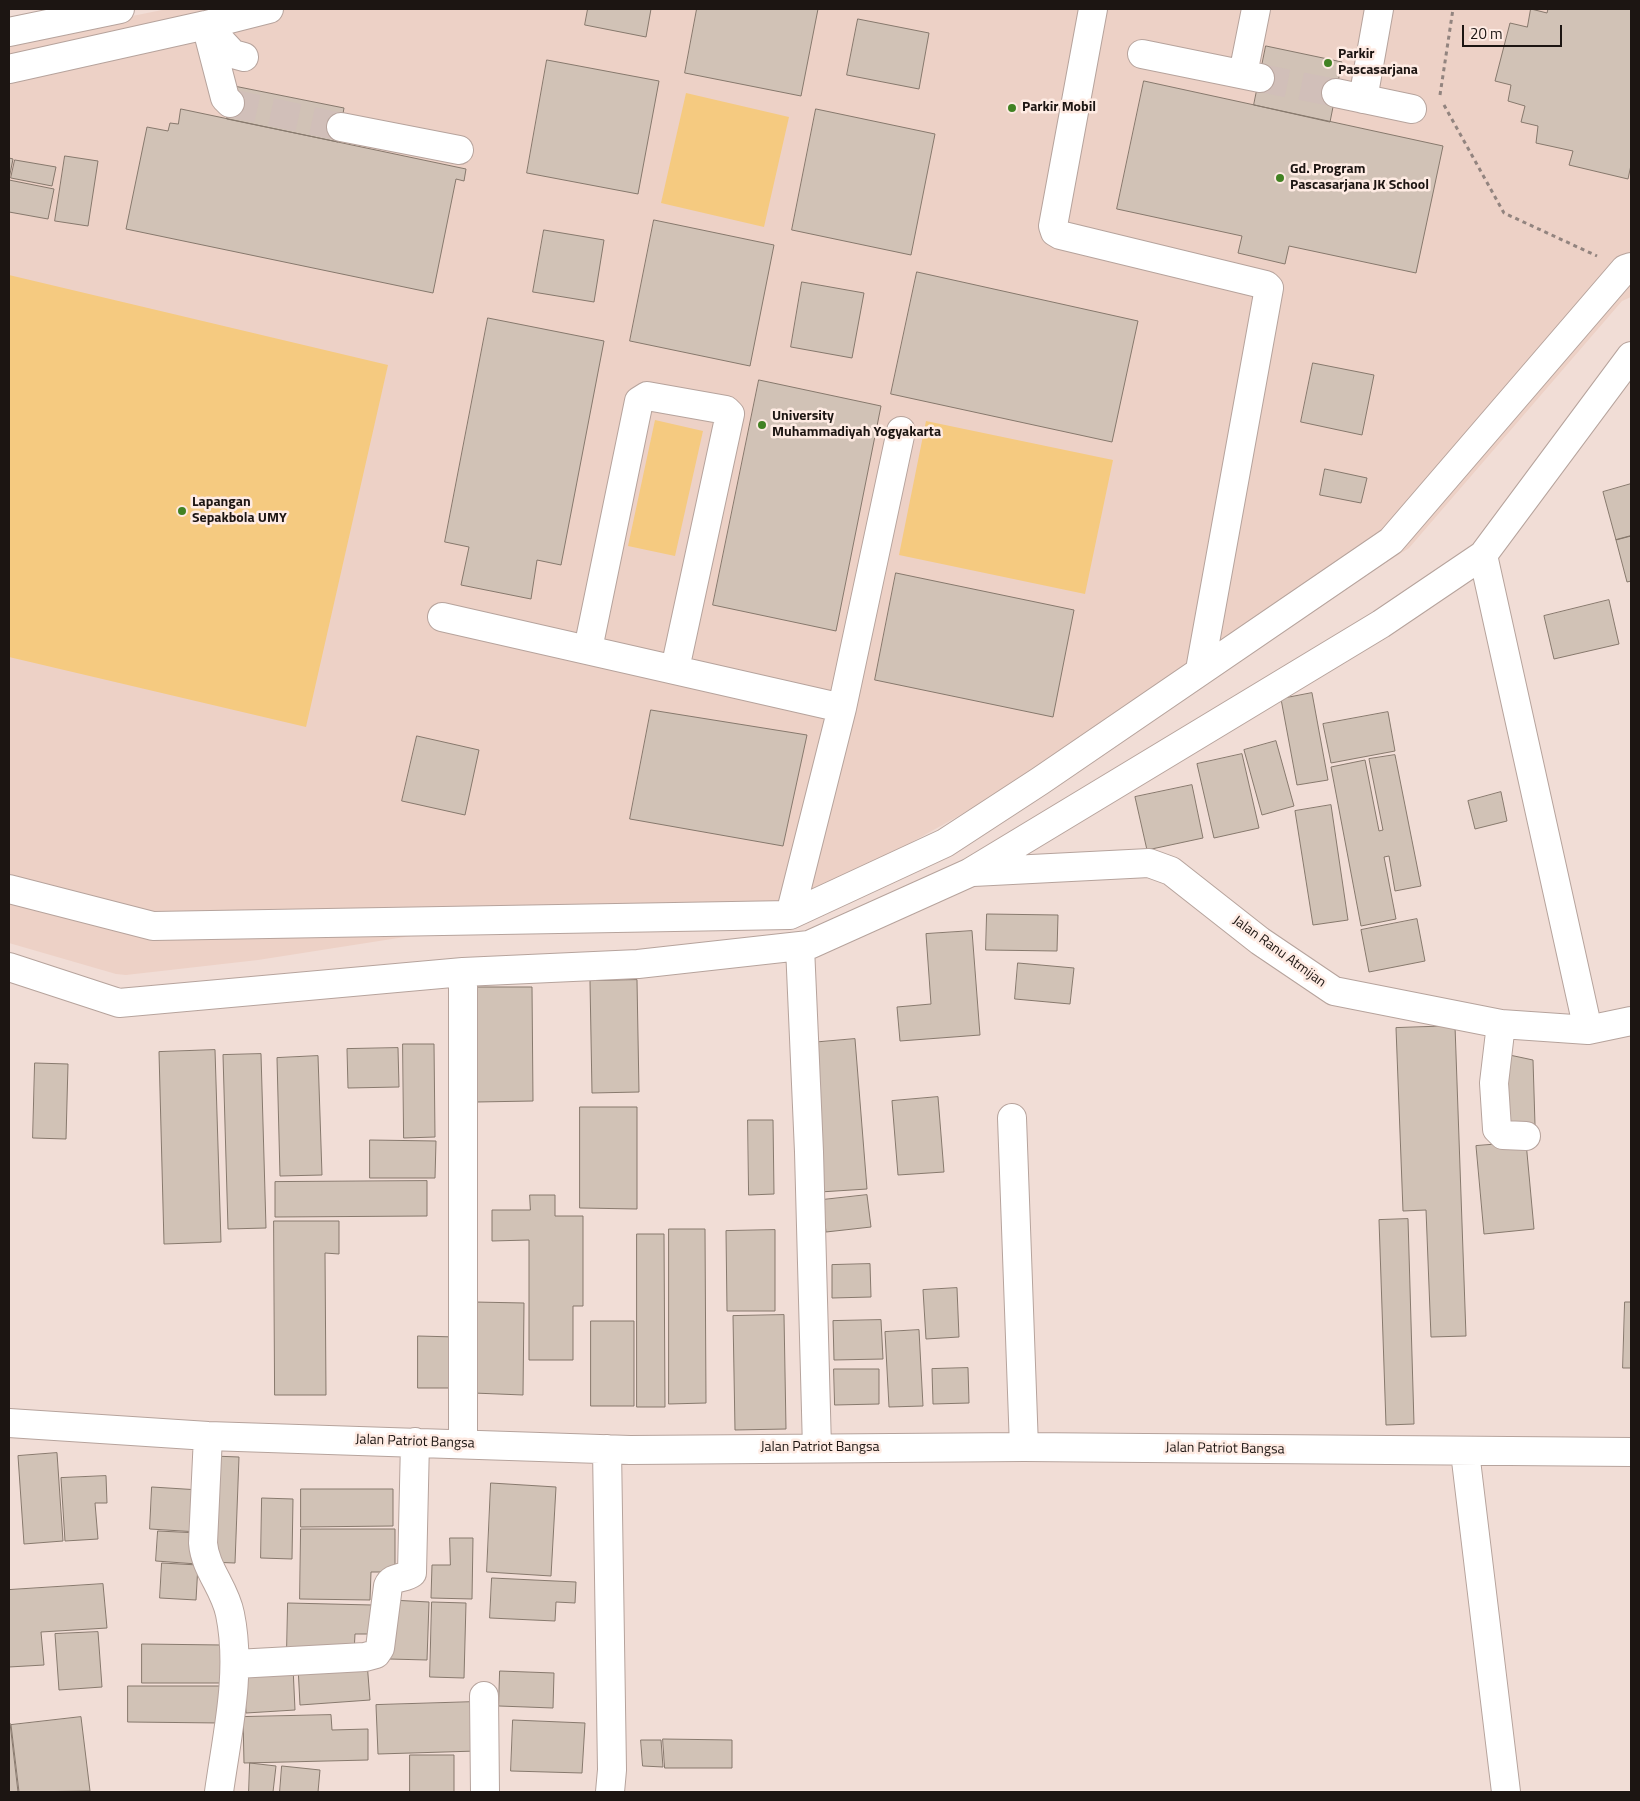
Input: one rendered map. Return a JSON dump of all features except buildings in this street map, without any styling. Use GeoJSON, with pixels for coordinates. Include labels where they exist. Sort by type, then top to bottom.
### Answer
{"type":"FeatureCollection","features":[{"type":"Feature","properties":{"kind":"street"},"geometry":{"type":"LineString","coordinates":[[9,32],[120,9]]}},
{"type":"Feature","properties":{"kind":"street"},"geometry":{"type":"LineString","coordinates":[[9,69],[269,9]]}},
{"type":"Feature","properties":{"kind":"street"},"geometry":{"type":"LineString","coordinates":[[1093,9],[1054,226],[1055,232],[1060,235],[1266,285],[1269,288],[1200,670]]}},
{"type":"Feature","properties":{"kind":"street"},"geometry":{"type":"LineString","coordinates":[[1142,54],[1251,76],[1256,9]]}},
{"type":"Feature","properties":{"kind":"street"},"geometry":{"type":"LineString","coordinates":[[1364,99],[1380,9]]}},
{"type":"Feature","properties":{"kind":"street"},"geometry":{"type":"LineString","coordinates":[[206,25],[233,54],[244,57]]}},
{"type":"Feature","properties":{"kind":"street"},"geometry":{"type":"LineString","coordinates":[[206,25],[225,98],[230,103]]}},
{"type":"Feature","properties":{"kind":"street"},"geometry":{"type":"LineString","coordinates":[[1336,93],[1412,108]]}},
{"type":"Feature","properties":{"kind":"street"},"geometry":{"type":"LineString","coordinates":[[341,127],[459,150]]}},
{"type":"Feature","properties":{"kind":"street"},"geometry":{"type":"LineString","coordinates":[[9,889],[154,926],[790,915],[945,843],[1040,781],[1393,539],[1628,268]]}},
{"type":"Feature","properties":{"kind":"street"},"geometry":{"type":"LineString","coordinates":[[9,967],[119,1003],[463,972],[638,964],[809,945],[969,873],[1381,624],[1483,555],[1631,356]]}},
{"type":"Feature","properties":{"kind":"street"},"geometry":{"type":"LineString","coordinates":[[588,649],[639,401],[647,396],[726,410],[730,414],[675,669]]}},
{"type":"Feature","properties":{"kind":"street"},"geometry":{"type":"LineString","coordinates":[[790,915],[842,708],[901,431]]}},
{"type":"Feature","properties":{"kind":"street"},"geometry":{"type":"LineString","coordinates":[[1483,555],[1588,1030],[1631,1035]]}},
{"type":"Feature","properties":{"kind":"street"},"geometry":{"type":"LineString","coordinates":[[442,617],[842,708]]}},
{"type":"Feature","properties":{"kind":"street","name":"Jalan Ranu Atmijan"},"geometry":{"type":"LineString","coordinates":[[969,873],[1149,863],[1171,871],[1260,941],[1334,991],[1501,1024],[1588,1030],[1631,1021]]}},
{"type":"Feature","properties":{"kind":"street"},"geometry":{"type":"LineString","coordinates":[[800,947],[809,1152],[817,1448]]}},
{"type":"Feature","properties":{"kind":"street"},"geometry":{"type":"LineString","coordinates":[[463,972],[463,1443]]}},
{"type":"Feature","properties":{"kind":"street"},"geometry":{"type":"LineString","coordinates":[[1501,1024],[1494,1083],[1497,1129],[1503,1135],[1526,1136]]}},
{"type":"Feature","properties":{"kind":"street"},"geometry":{"type":"LineString","coordinates":[[1012,1118],[1024,1447]]}},
{"type":"Feature","properties":{"kind":"street","name":"Jalan Patriot Bangsa"},"geometry":{"type":"LineString","coordinates":[[9,1423],[208,1436],[607,1449],[1024,1447],[1631,1452]]}},
{"type":"Feature","properties":{"kind":"street"},"geometry":{"type":"LineString","coordinates":[[208,1436],[204,1556],[230,1611],[236,1664],[219,1792]]}},
{"type":"Feature","properties":{"kind":"street"},"geometry":{"type":"LineString","coordinates":[[236,1664],[365,1657],[376,1654],[380,1648],[388,1586],[393,1580],[412,1573],[415,1442]]}},
{"type":"Feature","properties":{"kind":"street"},"geometry":{"type":"LineString","coordinates":[[607,1449],[612,1770],[610,1792]]}},
{"type":"Feature","properties":{"kind":"street"},"geometry":{"type":"LineString","coordinates":[[1465,1452],[1506,1792]]}},
{"type":"Feature","properties":{"kind":"street"},"geometry":{"type":"LineString","coordinates":[[484,1696],[485,1792]]}},
{"type":"Feature","properties":{"kind":"path"},"geometry":{"type":"LineString","coordinates":[[1453,9],[1440,98],[1504,213],[1628,268]]}},
{"type":"Feature","properties":{"kind":"shaded area","name":"University Muhammadiyah Yogyakarta"},"geometry":{"type":"Polygon","coordinates":[[[167,9],[1631,9],[1631,297],[1622,301],[1409,548],[1200,681],[794,908],[430,933],[258,960],[126,975],[116,974],[9,943],[9,43],[23,38],[167,9]]]}},
{"type":"Feature","properties":{"kind":"shaded area"},"geometry":{"type":"Polygon","coordinates":[[[686,93],[789,117],[764,227],[661,203],[686,93]]]}},
{"type":"Feature","properties":{"kind":"shaded area","name":"Lapangan Sepakbola UMY"},"geometry":{"type":"Polygon","coordinates":[[[9,275],[388,365],[306,727],[9,657],[9,275]]]}},
{"type":"Feature","properties":{"kind":"shaded area"},"geometry":{"type":"Polygon","coordinates":[[[655,420],[703,431],[675,556],[628,546],[655,420]]]}},
{"type":"Feature","properties":{"kind":"shaded area"},"geometry":{"type":"Polygon","coordinates":[[[926,421],[1113,460],[1085,594],[899,555],[926,421]]]}},
{"type":"Feature","properties":{"kind":"tunnel"},"geometry":{"type":"LineString","coordinates":[[1260,78],[1336,93]]}},
{"type":"Feature","properties":{"kind":"tunnel"},"geometry":{"type":"LineString","coordinates":[[230,103],[341,127]]}},
{"type":"Feature","properties":{"kind":"place","name":"Parkir Pascasarjana"},"geometry":{"type":"Point","coordinates":[1328,63]}},
{"type":"Feature","properties":{"kind":"place","name":"Parkir Mobil"},"geometry":{"type":"Point","coordinates":[1012,108]}},
{"type":"Feature","properties":{"kind":"place","name":"Gd. Program Pascasarjana JK School"},"geometry":{"type":"Point","coordinates":[1280,178]}},
{"type":"Feature","properties":{"kind":"place","name":"University Muhammadiyah Yogyakarta"},"geometry":{"type":"Point","coordinates":[762,425]}},
{"type":"Feature","properties":{"kind":"place","name":"Lapangan Sepakbola UMY"},"geometry":{"type":"Point","coordinates":[182,511]}}]}
